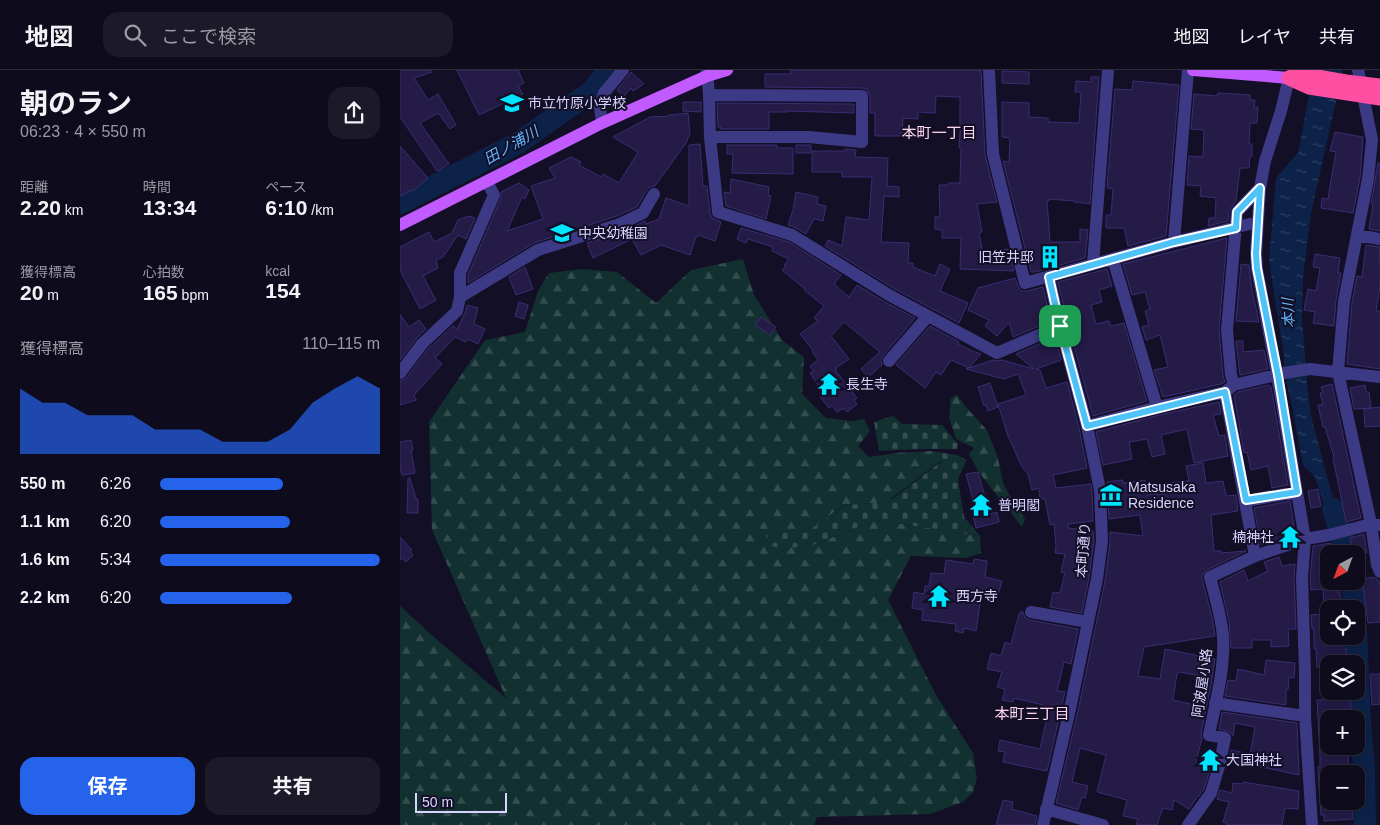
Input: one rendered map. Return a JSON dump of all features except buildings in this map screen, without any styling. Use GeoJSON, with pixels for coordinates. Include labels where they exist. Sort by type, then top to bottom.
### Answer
{"type":"FeatureCollection","features":[{"type":"Feature","properties":{"kind":"highway"},"geometry":{"type":"LineString","coordinates":[[1291,72],[1311,81],[1380,86]]}},
{"type":"Feature","properties":{"kind":"highway"},"geometry":{"type":"LineString","coordinates":[[1355,85],[1380,98]]}},
{"type":"Feature","properties":{"kind":"main road"},"geometry":{"type":"LineString","coordinates":[[400,225],[602,123],[707,73],[727,70]]}},
{"type":"Feature","properties":{"kind":"main road"},"geometry":{"type":"LineString","coordinates":[[1193,70],[1291,72]]}},
{"type":"Feature","properties":{"kind":"street"},"geometry":{"type":"LineString","coordinates":[[602,123],[600,107],[604,93],[623,70]]}},
{"type":"Feature","properties":{"kind":"street"},"geometry":{"type":"LineString","coordinates":[[989,70],[993,154],[1026,283],[1174,242],[1258,222]]}},
{"type":"Feature","properties":{"kind":"street"},"geometry":{"type":"LineString","coordinates":[[1093,264],[1108,70]]}},
{"type":"Feature","properties":{"kind":"street"},"geometry":{"type":"LineString","coordinates":[[1174,242],[1188,70]]}},
{"type":"Feature","properties":{"kind":"street"},"geometry":{"type":"LineString","coordinates":[[1291,72],[1265,161],[1260,188],[1256,254],[1257,268],[1281,374],[1305,539],[1302,577],[1306,672],[1305,716],[1312,825]]}},
{"type":"Feature","properties":{"kind":"street"},"geometry":{"type":"LineString","coordinates":[[707,73],[710,137],[718,212],[792,235],[889,295],[997,353],[1060,326]]}},
{"type":"Feature","properties":{"kind":"street"},"geometry":{"type":"LineString","coordinates":[[1355,85],[1376,140],[1374,179],[1357,235],[1344,300],[1338,372],[1375,524],[1377,565],[1380,572]]}},
{"type":"Feature","properties":{"kind":"street"},"geometry":{"type":"LineString","coordinates":[[709,96],[862,96],[862,142],[809,137],[710,137]]}},
{"type":"Feature","properties":{"kind":"street"},"geometry":{"type":"LineString","coordinates":[[400,373],[422,344],[457,311],[460,297],[460,273],[494,195],[487,182]]}},
{"type":"Feature","properties":{"kind":"street"},"geometry":{"type":"LineString","coordinates":[[1260,188],[1237,212],[1227,330],[1231,375],[1230,388],[1255,556],[1305,539],[1345,532],[1375,524]]}},
{"type":"Feature","properties":{"kind":"street"},"geometry":{"type":"LineString","coordinates":[[460,297],[538,250],[620,224],[642,214],[654,194]]}},
{"type":"Feature","properties":{"kind":"street"},"geometry":{"type":"LineString","coordinates":[[1357,235],[1380,239]]}},
{"type":"Feature","properties":{"kind":"street"},"geometry":{"type":"LineString","coordinates":[[1113,259],[1158,407]]}},
{"type":"Feature","properties":{"kind":"street","name":"本町通り"},"geometry":{"type":"LineString","coordinates":[[1043,825],[1070,709],[1097,579],[1102,541],[1100,490],[1087,426],[1049,277]]}},
{"type":"Feature","properties":{"kind":"street"},"geometry":{"type":"LineString","coordinates":[[889,361],[928,316]]}},
{"type":"Feature","properties":{"kind":"street"},"geometry":{"type":"LineString","coordinates":[[1087,426],[1281,374],[1310,369],[1380,377]]}},
{"type":"Feature","properties":{"kind":"street"},"geometry":{"type":"LineString","coordinates":[[1246,500],[1297,492]]}},
{"type":"Feature","properties":{"kind":"street","name":"阿波屋小路"},"geometry":{"type":"LineString","coordinates":[[1188,825],[1210,793],[1219,766],[1225,738],[1209,735],[1223,658],[1223,638],[1210,577],[1255,556]]}},
{"type":"Feature","properties":{"kind":"street"},"geometry":{"type":"LineString","coordinates":[[1031,612],[1088,622]]}},
{"type":"Feature","properties":{"kind":"street"},"geometry":{"type":"LineString","coordinates":[[1216,702],[1305,716]]}},
{"type":"Feature","properties":{"kind":"street"},"geometry":{"type":"LineString","coordinates":[[1046,809],[1103,825]]}},
{"type":"Feature","properties":{"kind":"green space"},"geometry":{"type":"Polygon","coordinates":[[[743,259],[754,295],[782,340],[804,357],[802,394],[826,418],[852,421],[864,419],[870,431],[858,446],[869,457],[895,453],[932,451],[942,460],[888,502],[844,505],[812,528],[766,535],[769,545],[813,545],[876,520],[980,536],[981,553],[966,558],[911,556],[888,600],[936,695],[973,753],[977,779],[973,792],[963,802],[930,814],[817,817],[814,825],[400,825],[400,606],[506,698],[432,530],[429,422],[485,340],[525,332],[538,291],[549,273],[583,269],[617,272],[656,303],[691,270],[743,259]]]}},
{"type":"Feature","properties":{"kind":"green space"},"geometry":{"type":"Polygon","coordinates":[[[957,395],[987,430],[998,458],[1003,483],[1025,519],[1022,527],[980,474],[969,454],[974,448],[956,439],[949,418],[951,398],[957,395]]]}},
{"type":"Feature","properties":{"kind":"green space"},"geometry":{"type":"Polygon","coordinates":[[[893,416],[902,424],[942,425],[958,444],[957,449],[879,451],[874,422],[893,416]]]}},
{"type":"Feature","properties":{"kind":"green space"},"geometry":{"type":"Polygon","coordinates":[[[931,451],[957,455],[967,460],[958,479],[964,517],[980,536],[876,520],[813,545],[782,549],[769,545],[766,535],[812,528],[845,505],[888,502],[942,461],[931,451]]]}},
{"type":"Feature","properties":{"kind":"water"},"geometry":{"type":"Polygon","coordinates":[[[1314,70],[1343,70],[1311,213],[1303,278],[1302,318],[1311,416],[1340,525],[1331,527],[1315,477],[1303,465],[1284,373],[1284,356],[1269,261],[1276,178],[1298,153],[1314,70]]]}},
{"type":"Feature","properties":{"kind":"waterway","name":"田ノ浦川"},"geometry":{"type":"LineString","coordinates":[[400,203],[518,143],[592,91],[609,70]]}},
{"type":"Feature","properties":{"kind":"waterway","name":"本川"},"geometry":{"type":"LineString","coordinates":[[1333,509],[1344,545]]}},
{"type":"Feature","properties":{"kind":"waterway","name":"本川"},"geometry":{"type":"LineString","coordinates":[[1353,590],[1354,600]]}},
{"type":"Feature","properties":{"kind":"waterway","name":"本川"},"geometry":{"type":"LineString","coordinates":[[1357,645],[1364,769],[1365,825]]}},
{"type":"Feature","properties":{"kind":"place","name":"市立竹原小学校"},"geometry":{"type":"Point","coordinates":[512,103]}},
{"type":"Feature","properties":{"kind":"place","name":"中央幼稚園"},"geometry":{"type":"Point","coordinates":[562,233]}},
{"type":"Feature","properties":{"kind":"place","name":"旧笠井邸"},"geometry":{"type":"Point","coordinates":[1050,257]}},
{"type":"Feature","properties":{"kind":"place","name":"長生寺"},"geometry":{"type":"Point","coordinates":[829,384]}},
{"type":"Feature","properties":{"kind":"place","name":"Matsusaka Residence"},"geometry":{"type":"Point","coordinates":[1111,495]}},
{"type":"Feature","properties":{"kind":"place","name":"普明閣"},"geometry":{"type":"Point","coordinates":[981,505]}},
{"type":"Feature","properties":{"kind":"place","name":"楠神社"},"geometry":{"type":"Point","coordinates":[1290,537]}},
{"type":"Feature","properties":{"kind":"place","name":"西方寺"},"geometry":{"type":"Point","coordinates":[939,596]}},
{"type":"Feature","properties":{"kind":"place","name":"大国神社"},"geometry":{"type":"Point","coordinates":[1210,760]}},
{"type":"Feature","properties":{"kind":"district","name":"本町一丁目"},"geometry":{"type":"Point","coordinates":[939,132]}},
{"type":"Feature","properties":{"kind":"district","name":"本町三丁目"},"geometry":{"type":"Point","coordinates":[1032,713]}},
{"type":"Feature","properties":{"kind":"route"},"geometry":{"type":"LineString","coordinates":[[1260,188],[1256,254],[1257,268],[1278,375],[1297,492],[1246,500],[1225,392],[1087,426],[1060,326],[1049,277],[1174,242],[1236,228],[1237,212],[1260,188]]}}]}
